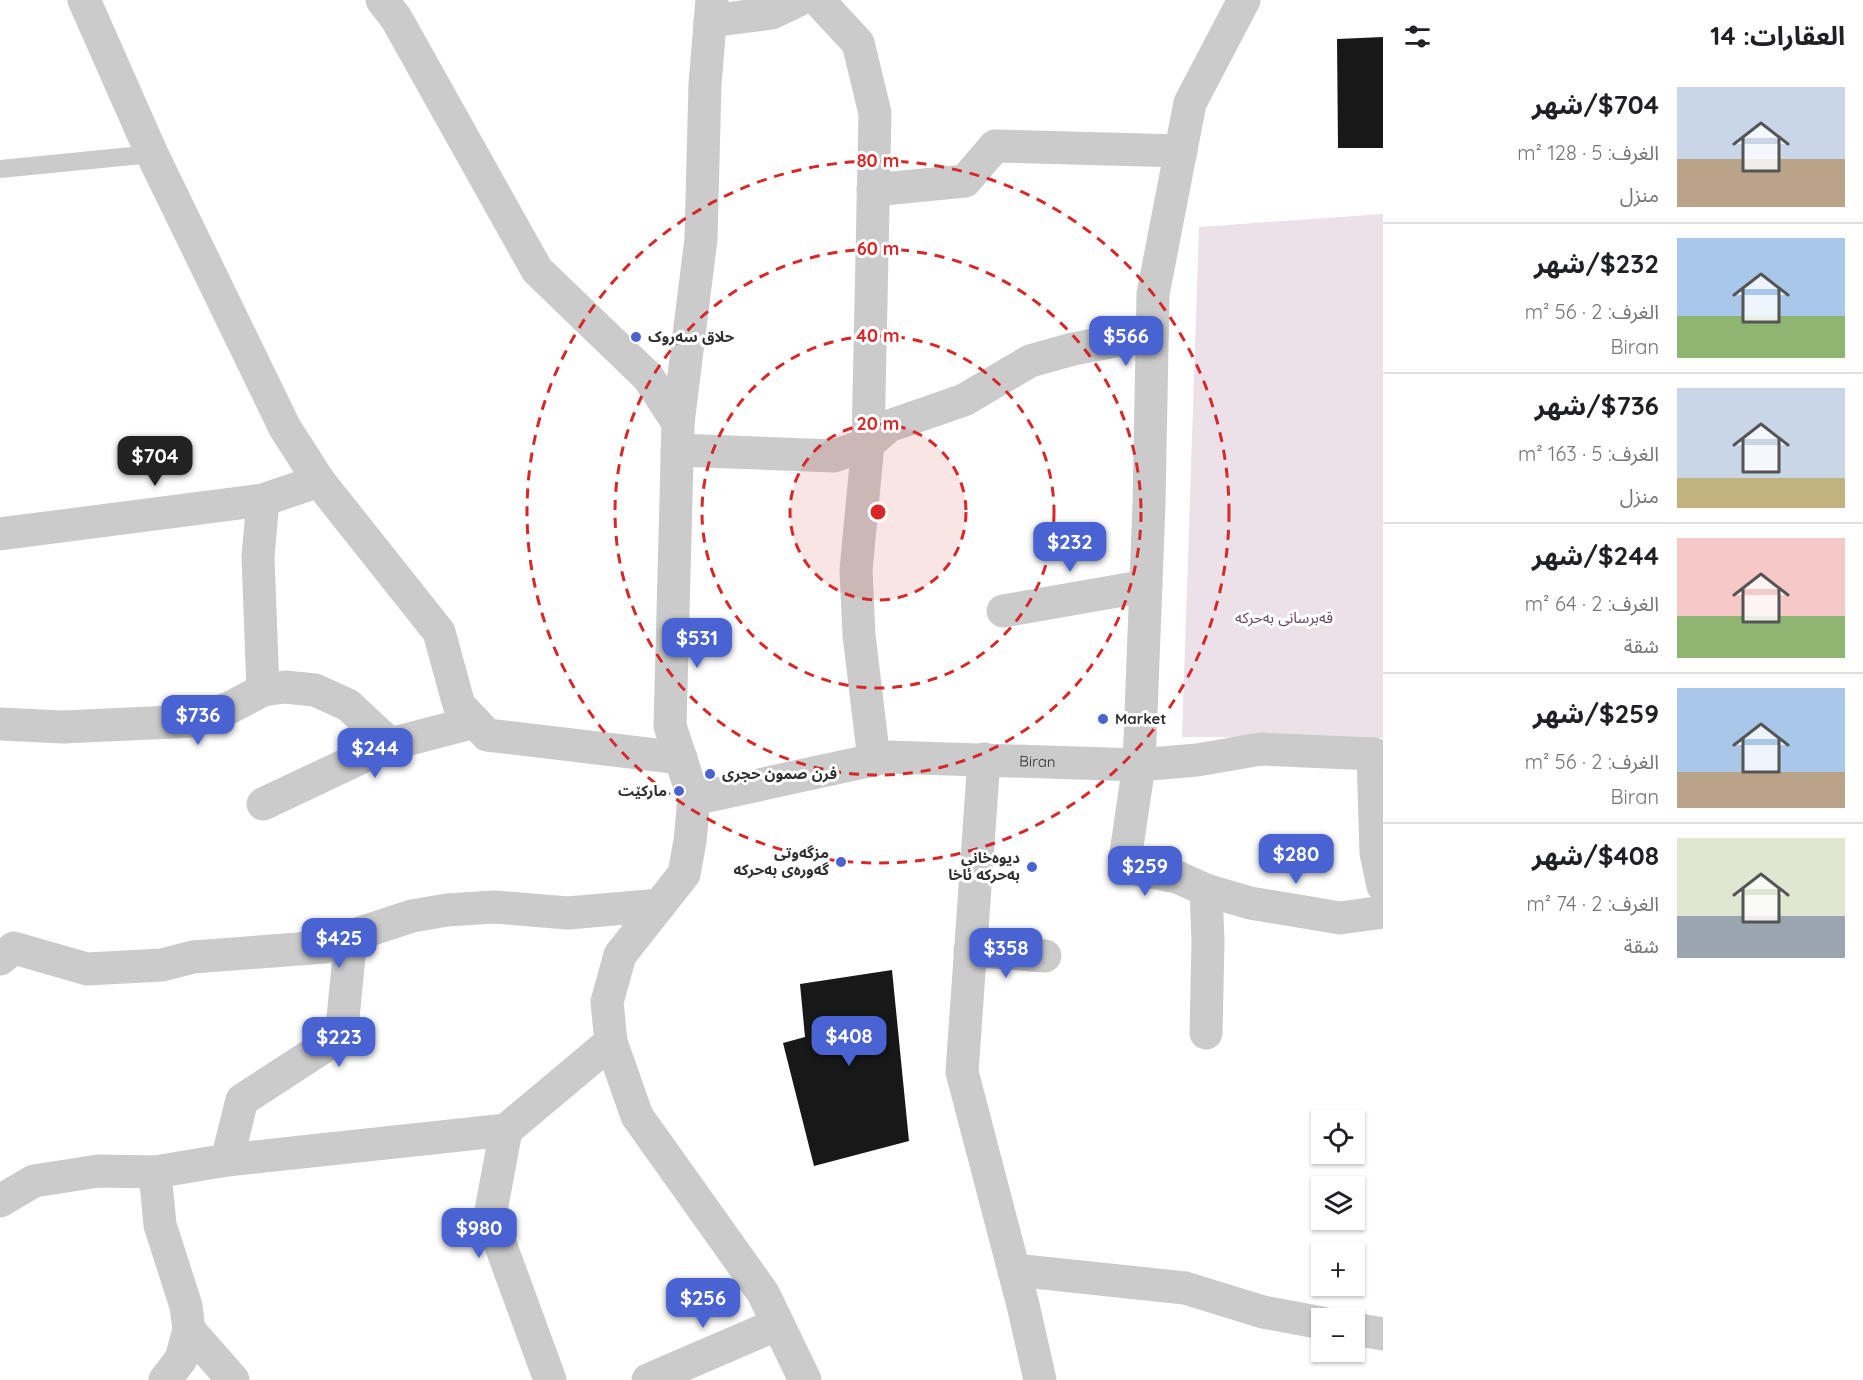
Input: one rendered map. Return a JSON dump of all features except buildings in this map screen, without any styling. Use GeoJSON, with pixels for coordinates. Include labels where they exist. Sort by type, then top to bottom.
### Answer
{"type":"FeatureCollection","features":[{"type":"Feature","properties":{"kind":"street"},"geometry":{"type":"LineString","coordinates":[[84,0],[152,154],[285,428],[319,481],[439,632],[459,705],[487,735],[681,758]]}},
{"type":"Feature","properties":{"kind":"street"},"geometry":{"type":"LineString","coordinates":[[382,0],[396,18],[537,270],[648,377],[677,436]]}},
{"type":"Feature","properties":{"kind":"street"},"geometry":{"type":"LineString","coordinates":[[799,0],[772,13],[711,10],[705,84],[701,239],[677,436],[670,726],[694,799],[684,874],[620,955],[607,1002],[610,1042],[637,1116],[764,1293],[805,1380]]}},
{"type":"Feature","properties":{"kind":"street"},"geometry":{"type":"LineString","coordinates":[[818,0],[858,43],[875,113],[868,444],[856,570],[859,635],[874,760]]}},
{"type":"Feature","properties":{"kind":"street"},"geometry":{"type":"LineString","coordinates":[[1244,0],[1190,103],[1153,294],[1139,765],[1126,854],[1129,865],[1136,869],[1177,877],[1206,890],[1250,903],[1340,918],[1383,912]]}},
{"type":"Feature","properties":{"kind":"street"},"geometry":{"type":"LineString","coordinates":[[873,190],[965,181],[995,146],[1180,151]]}},
{"type":"Feature","properties":{"kind":"street"},"geometry":{"type":"LineString","coordinates":[[677,436],[834,456],[868,444],[889,426],[964,400],[1030,361],[1072,349],[1152,334]]}},
{"type":"Feature","properties":{"kind":"street"},"geometry":{"type":"LineString","coordinates":[[0,534],[263,500],[319,481]]}},
{"type":"Feature","properties":{"kind":"street"},"geometry":{"type":"LineString","coordinates":[[263,500],[258,557],[263,690]]}},
{"type":"Feature","properties":{"kind":"street"},"geometry":{"type":"LineString","coordinates":[[1003,611],[1146,586]]}},
{"type":"Feature","properties":{"kind":"street"},"geometry":{"type":"LineString","coordinates":[[0,724],[63,727],[195,721],[229,708],[263,690],[285,687],[315,690],[348,705],[390,744]]}},
{"type":"Feature","properties":{"kind":"street"},"geometry":{"type":"LineString","coordinates":[[263,804],[390,744],[475,722]]}},
{"type":"Feature","properties":{"kind":"street","name":"Biran"},"geometry":{"type":"LineString","coordinates":[[694,799],[887,757],[1139,765],[1197,760],[1261,749],[1378,755]]}},
{"type":"Feature","properties":{"kind":"street"},"geometry":{"type":"LineString","coordinates":[[1378,755],[1376,853],[1383,886]]}},
{"type":"Feature","properties":{"kind":"street"},"geometry":{"type":"LineString","coordinates":[[984,759],[962,1072],[1014,1270],[1040,1380]]}},
{"type":"Feature","properties":{"kind":"street"},"geometry":{"type":"LineString","coordinates":[[1206,890],[1208,941],[1206,1033]]}},
{"type":"Feature","properties":{"kind":"street"},"geometry":{"type":"LineString","coordinates":[[5,950],[87,969],[162,965],[193,957],[325,947],[412,916],[447,910],[494,907],[568,913],[660,905]]}},
{"type":"Feature","properties":{"kind":"street"},"geometry":{"type":"LineString","coordinates":[[227,1160],[242,1100],[336,1039],[343,1018],[351,936]]}},
{"type":"Feature","properties":{"kind":"street"},"geometry":{"type":"LineString","coordinates":[[970,950],[1045,956]]}},
{"type":"Feature","properties":{"kind":"street"},"geometry":{"type":"LineString","coordinates":[[0,1201],[34,1180],[98,1172],[155,1172],[227,1160],[506,1130],[610,1042]]}},
{"type":"Feature","properties":{"kind":"street"},"geometry":{"type":"LineString","coordinates":[[506,1130],[490,1216],[550,1380]]}},
{"type":"Feature","properties":{"kind":"street"},"geometry":{"type":"LineString","coordinates":[[155,1172],[159,1225],[186,1306],[189,1330],[181,1359],[165,1380]]}},
{"type":"Feature","properties":{"kind":"street"},"geometry":{"type":"LineString","coordinates":[[1014,1270],[1185,1288],[1263,1312],[1311,1321]]}},
{"type":"Feature","properties":{"kind":"street"},"geometry":{"type":"LineString","coordinates":[[648,1380],[778,1324]]}},
{"type":"Feature","properties":{"kind":"street"},"geometry":{"type":"LineString","coordinates":[[189,1330],[233,1380]]}},
{"type":"Feature","properties":{"kind":"lane"},"geometry":{"type":"LineString","coordinates":[[0,169],[152,154]]}},
{"type":"Feature","properties":{"kind":"green space","name":"قەبرسانی بەحرکە"},"geometry":{"type":"Polygon","coordinates":[[[1383,214],[1383,738],[1182,737],[1199,227],[1383,214]]]}},
{"type":"Feature","properties":{"kind":"place","name":"حلاق سەروک"},"geometry":{"type":"Point","coordinates":[636,337]}},
{"type":"Feature","properties":{"kind":"place","name":"Market"},"geometry":{"type":"Point","coordinates":[1103,719]}},
{"type":"Feature","properties":{"kind":"place","name":"فرن صمون حجری"},"geometry":{"type":"Point","coordinates":[710,774]}},
{"type":"Feature","properties":{"kind":"place","name":"مارکێت"},"geometry":{"type":"Point","coordinates":[679,791]}},
{"type":"Feature","properties":{"kind":"place","name":"مزگەوتی گەورەی بەحرکە"},"geometry":{"type":"Point","coordinates":[841,862]}},
{"type":"Feature","properties":{"kind":"place","name":"دیوەخانی بەحرکە ئاخا"},"geometry":{"type":"Point","coordinates":[1032,867]}}]}
